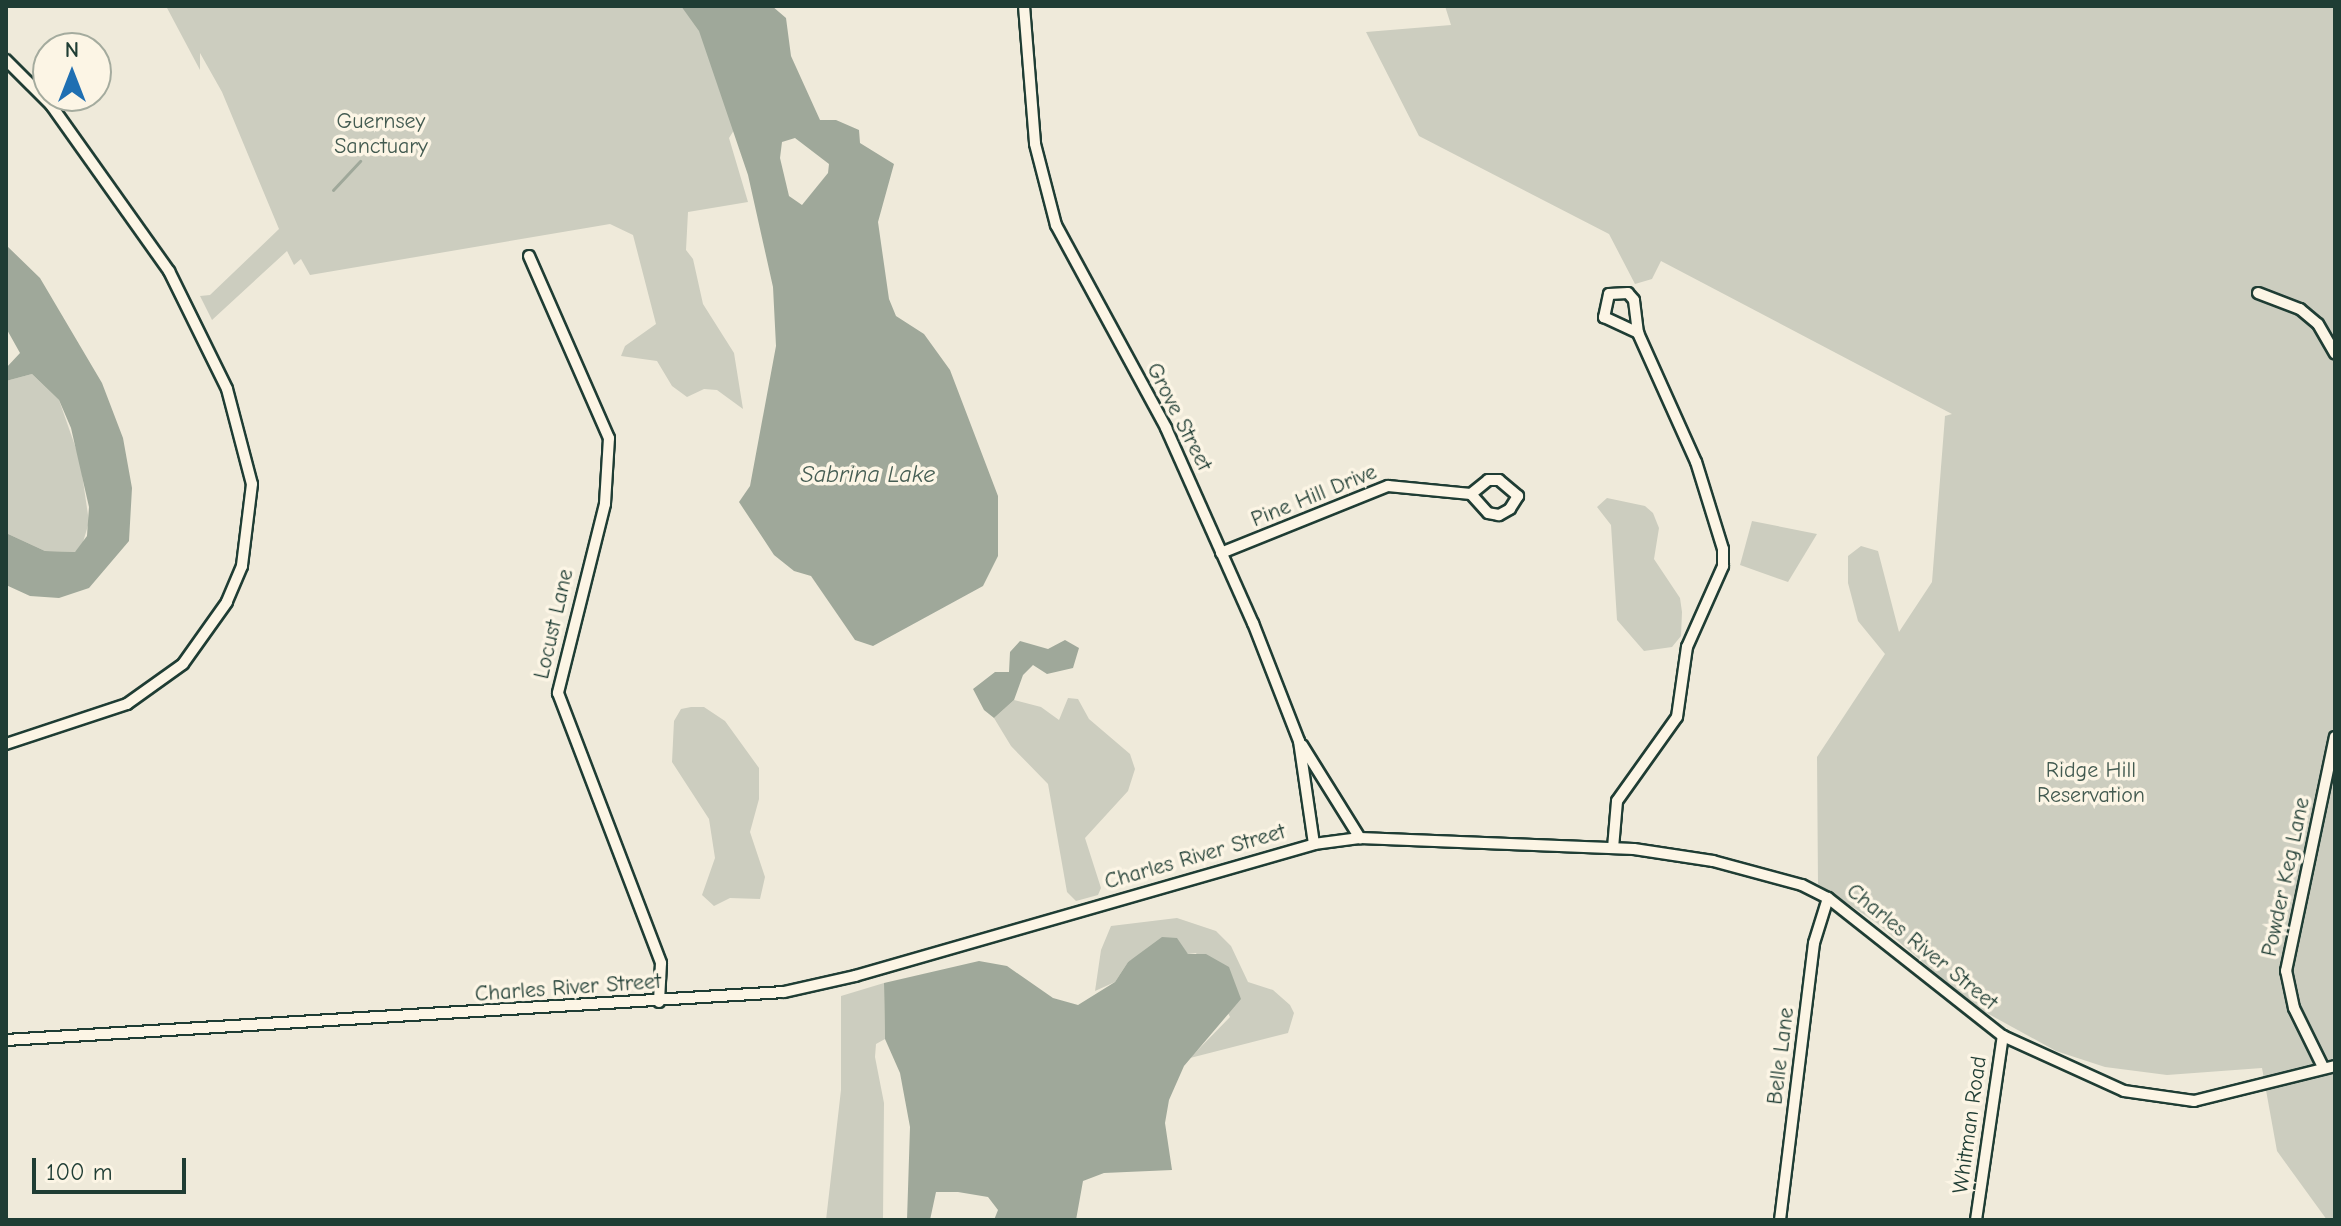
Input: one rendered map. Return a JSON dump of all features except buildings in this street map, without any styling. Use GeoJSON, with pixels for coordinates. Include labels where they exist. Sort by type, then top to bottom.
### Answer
{"type":"FeatureCollection","features":[{"type":"Feature","properties":{"kind":"street","name":"Grove Street"},"geometry":{"type":"LineString","coordinates":[[1024,6],[1035,144],[1056,225],[1166,428],[1221,553],[1299,741],[1314,844]]}},
{"type":"Feature","properties":{"kind":"street"},"geometry":{"type":"LineString","coordinates":[[6,60],[51,105],[169,271],[227,389],[252,484],[252,510],[242,566],[227,602],[183,664],[127,704],[6,744]]}},
{"type":"Feature","properties":{"kind":"street","name":"Locust Lane"},"geometry":{"type":"LineString","coordinates":[[529,256],[609,438],[605,504],[558,693],[661,963],[659,1002]]}},
{"type":"Feature","properties":{"kind":"street"},"geometry":{"type":"LineString","coordinates":[[2258,293],[2300,309],[2318,324],[2335,354]]}},
{"type":"Feature","properties":{"kind":"street"},"geometry":{"type":"LineString","coordinates":[[1613,848],[1617,801],[1677,717],[1687,647],[1723,566],[1723,549],[1696,462],[1638,333]]}},
{"type":"Feature","properties":{"kind":"street","name":"Pine Hill Drive"},"geometry":{"type":"LineString","coordinates":[[1221,553],[1388,486],[1471,494]]}},
{"type":"Feature","properties":{"kind":"street","name":"Powder Keg Lane"},"geometry":{"type":"LineString","coordinates":[[2323,1067],[2294,1008],[2286,971],[2335,737]]}},
{"type":"Feature","properties":{"kind":"street"},"geometry":{"type":"LineString","coordinates":[[1299,741],[1360,838]]}},
{"type":"Feature","properties":{"kind":"street","name":"Charles River Street"},"geometry":{"type":"LineString","coordinates":[[6,1040],[784,992],[855,976],[1314,844],[1360,838],[1613,848],[1743,868],[1828,898],[2003,1036],[2095,1080],[2168,1101],[2228,1094],[2335,1066]]}},
{"type":"Feature","properties":{"kind":"street","name":"Belle Lane"},"geometry":{"type":"LineString","coordinates":[[1780,1220],[1814,943],[1828,898]]}},
{"type":"Feature","properties":{"kind":"street","name":"Whitman Road"},"geometry":{"type":"LineString","coordinates":[[1976,1220],[2003,1036]]}},
{"type":"Feature","properties":{"kind":"green space","name":"Guernsey Sanctuary"},"geometry":{"type":"Polygon","coordinates":[[[166,6],[685,6],[705,35],[736,127],[729,138],[748,202],[688,212],[686,250],[693,259],[703,304],[734,353],[743,409],[717,390],[704,389],[687,397],[672,386],[657,361],[621,356],[625,346],[656,324],[633,235],[610,224],[310,275],[301,259],[294,265],[287,251],[212,320],[200,296],[210,295],[279,229],[222,92],[200,53],[200,70],[166,6]]]}},
{"type":"Feature","properties":{"kind":"green space","name":"Ridge Hill Reservation"},"geometry":{"type":"Polygon","coordinates":[[[1445,6],[2335,6],[2335,1220],[2327,1220],[2277,1151],[2262,1068],[2167,1075],[2105,1067],[2056,1051],[1974,1006],[1877,923],[1818,884],[1817,757],[1885,654],[1858,621],[1848,583],[1848,556],[1861,546],[1878,551],[1899,632],[1932,582],[1945,416],[1952,414],[1661,261],[1652,279],[1635,284],[1609,234],[1419,136],[1366,32],[1451,25],[1445,6]]]}},
{"type":"Feature","properties":{"kind":"green space"},"geometry":{"type":"Polygon","coordinates":[[[32,374],[59,400],[80,460],[89,522],[81,549],[75,552],[45,551],[6,533],[6,381],[32,374]]]}},
{"type":"Feature","properties":{"kind":"green space"},"geometry":{"type":"Polygon","coordinates":[[[1607,498],[1645,506],[1653,513],[1659,528],[1654,559],[1680,598],[1682,612],[1681,636],[1672,647],[1644,651],[1617,620],[1611,525],[1597,507],[1607,498]]]}},
{"type":"Feature","properties":{"kind":"green space"},"geometry":{"type":"Polygon","coordinates":[[[1752,521],[1817,534],[1788,582],[1740,565],[1752,521]]]}},
{"type":"Feature","properties":{"kind":"green space"},"geometry":{"type":"Polygon","coordinates":[[[1068,698],[1078,699],[1089,719],[1130,754],[1135,769],[1128,791],[1085,838],[1101,888],[1098,895],[1076,901],[1067,892],[1048,784],[1011,746],[994,718],[1014,700],[1041,707],[1059,720],[1068,698]]]}},
{"type":"Feature","properties":{"kind":"green space"},"geometry":{"type":"Polygon","coordinates":[[[704,707],[725,721],[759,768],[759,799],[750,832],[765,877],[760,899],[730,898],[714,906],[702,895],[715,858],[709,819],[672,762],[674,721],[681,709],[704,707]]]}},
{"type":"Feature","properties":{"kind":"green space"},"geometry":{"type":"Polygon","coordinates":[[[1177,918],[1216,931],[1231,946],[1248,982],[1273,990],[1290,1005],[1294,1013],[1288,1033],[1190,1058],[1230,1017],[1196,953],[1188,954],[1182,947],[1148,950],[1128,962],[1115,982],[1095,991],[1101,950],[1111,926],[1177,918]]]}},
{"type":"Feature","properties":{"kind":"green space"},"geometry":{"type":"Polygon","coordinates":[[[884,983],[885,1039],[876,1044],[875,1057],[884,1103],[883,1220],[826,1220],[841,1090],[841,996],[884,983]]]}},
{"type":"Feature","properties":{"kind":"water","name":"Sabrina Lake"},"geometry":{"type":"Polygon","coordinates":[[[681,6],[772,6],[786,18],[791,56],[820,120],[836,120],[859,130],[860,143],[894,164],[878,222],[889,299],[896,316],[924,334],[950,370],[998,496],[998,556],[983,586],[873,646],[855,640],[811,576],[794,571],[774,555],[739,502],[750,486],[776,346],[773,287],[748,175],[699,31],[681,6]],[[795,138],[782,142],[780,158],[789,196],[802,205],[828,173],[829,164],[795,138]]]}},
{"type":"Feature","properties":{"kind":"water"},"geometry":{"type":"Polygon","coordinates":[[[6,245],[40,278],[102,383],[123,438],[132,488],[129,541],[89,588],[59,598],[30,596],[6,585],[6,533],[45,551],[75,552],[87,536],[89,507],[71,428],[59,400],[32,374],[6,381],[6,368],[20,353],[6,328],[6,245]]]}},
{"type":"Feature","properties":{"kind":"water"},"geometry":{"type":"Polygon","coordinates":[[[1065,640],[1079,648],[1073,668],[1047,674],[1033,665],[1023,675],[1014,700],[994,718],[984,710],[973,689],[995,672],[1009,672],[1010,652],[1020,641],[1048,649],[1065,640]]]}},
{"type":"Feature","properties":{"kind":"water"},"geometry":{"type":"Polygon","coordinates":[[[1162,937],[1177,938],[1188,954],[1206,954],[1229,967],[1241,999],[1184,1066],[1169,1100],[1165,1123],[1172,1170],[1104,1173],[1083,1181],[1076,1220],[994,1220],[998,1210],[988,1197],[936,1192],[930,1220],[907,1220],[910,1127],[900,1073],[885,1039],[884,983],[979,961],[1007,966],[1053,998],[1078,1005],[1115,982],[1128,962],[1162,937]]]}},
{"type":"Feature","properties":{"kind":"waterway"},"geometry":{"type":"LineString","coordinates":[[333,190],[360,161]]}}]}
